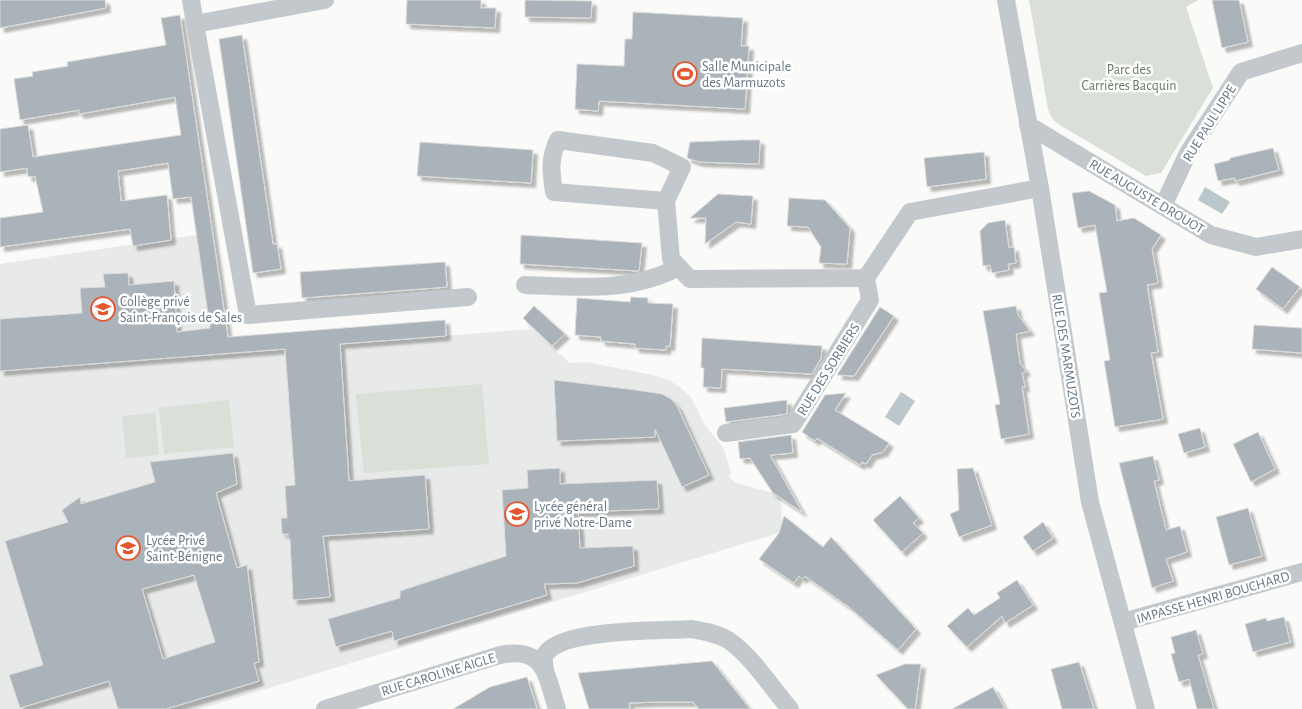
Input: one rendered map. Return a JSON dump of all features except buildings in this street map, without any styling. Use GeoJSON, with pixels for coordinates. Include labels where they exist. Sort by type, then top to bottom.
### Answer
{"type":"FeatureCollection","features":[{"type":"Feature","properties":{"kind":"street"},"geometry":{"type":"LineString","coordinates":[[192,0],[248,315],[468,297]]}},
{"type":"Feature","properties":{"kind":"street"},"geometry":{"type":"LineString","coordinates":[[195,24],[325,0]]}},
{"type":"Feature","properties":{"kind":"street","name":"RUE DES MARMUZOTS"},"geometry":{"type":"LineString","coordinates":[[1006,0],[1040,188],[1090,502],[1146,709]]}},
{"type":"Feature","properties":{"kind":"street","name":"RUE PAUL LIPPE"},"geometry":{"type":"LineString","coordinates":[[1163,206],[1188,153],[1241,72],[1302,53]]}},
{"type":"Feature","properties":{"kind":"street","name":"RUE AUGUSTE DROUOT"},"geometry":{"type":"LineString","coordinates":[[1028,125],[1211,235],[1256,247],[1302,239]]}},
{"type":"Feature","properties":{"kind":"street"},"geometry":{"type":"LineString","coordinates":[[666,201],[554,192],[550,167],[551,154],[558,140],[653,154],[682,167],[666,201],[670,259],[690,279],[866,278],[910,212],[1040,188]]}},
{"type":"Feature","properties":{"kind":"street"},"geometry":{"type":"LineString","coordinates":[[525,285],[618,286],[657,278],[679,267]]}},
{"type":"Feature","properties":{"kind":"street","name":"RUE DES SORBIERS"},"geometry":{"type":"LineString","coordinates":[[726,433],[794,424],[870,300],[866,278]]}},
{"type":"Feature","properties":{"kind":"street","name":"IMPASSE HENRI BOUCHARD"},"geometry":{"type":"LineString","coordinates":[[1123,622],[1302,572]]}},
{"type":"Feature","properties":{"kind":"street"},"geometry":{"type":"LineString","coordinates":[[557,709],[545,670],[544,658],[548,651],[575,637],[691,629],[704,631],[728,640],[790,709]]}},
{"type":"Feature","properties":{"kind":"street","name":"RUE CAROLINE AIGLE"},"geometry":{"type":"LineString","coordinates":[[325,709],[511,653],[534,656],[545,670]]}},
{"type":"Feature","properties":{"kind":"shaded area"},"geometry":{"type":"Polygon","coordinates":[[[1205,187],[1230,202],[1222,214],[1198,200],[1205,187]]]}},
{"type":"Feature","properties":{"kind":"shaded area"},"geometry":{"type":"Polygon","coordinates":[[[196,235],[214,354],[531,329],[570,363],[587,362],[653,375],[669,380],[681,388],[691,397],[705,425],[724,449],[731,473],[729,477],[737,483],[773,493],[781,498],[782,523],[779,533],[200,709],[0,709],[0,264],[196,235]]]}},
{"type":"Feature","properties":{"kind":"shaded area"},"geometry":{"type":"Polygon","coordinates":[[[901,392],[915,401],[899,426],[885,417],[901,392]]]}},
{"type":"Feature","properties":{"kind":"green space","name":"Parc des Carrières Bacquin"},"geometry":{"type":"Polygon","coordinates":[[[1029,0],[1198,0],[1186,7],[1213,88],[1161,173],[1146,176],[1058,124],[1052,118],[1048,109],[1029,0]]]}},
{"type":"Feature","properties":{"kind":"green space"},"geometry":{"type":"Polygon","coordinates":[[[482,384],[489,464],[364,473],[356,394],[482,384]]]}},
{"type":"Feature","properties":{"kind":"green space"},"geometry":{"type":"Polygon","coordinates":[[[229,400],[234,447],[164,454],[159,408],[229,400]]]}},
{"type":"Feature","properties":{"kind":"green space"},"geometry":{"type":"Polygon","coordinates":[[[155,413],[159,455],[126,458],[122,416],[155,413]]]}},
{"type":"Feature","properties":{"kind":"place","name":"Salle Municipale des Marmuzots"},"geometry":{"type":"Point","coordinates":[685,74]}},
{"type":"Feature","properties":{"kind":"place","name":"Collège privé Saint-François de Sales"},"geometry":{"type":"Point","coordinates":[103,309]}},
{"type":"Feature","properties":{"kind":"place","name":"Lycée général privé Notre-Dame"},"geometry":{"type":"Point","coordinates":[517,514]}},
{"type":"Feature","properties":{"kind":"place","name":"Lycée Privé Saint-Bénigne"},"geometry":{"type":"Point","coordinates":[128,548]}}]}
